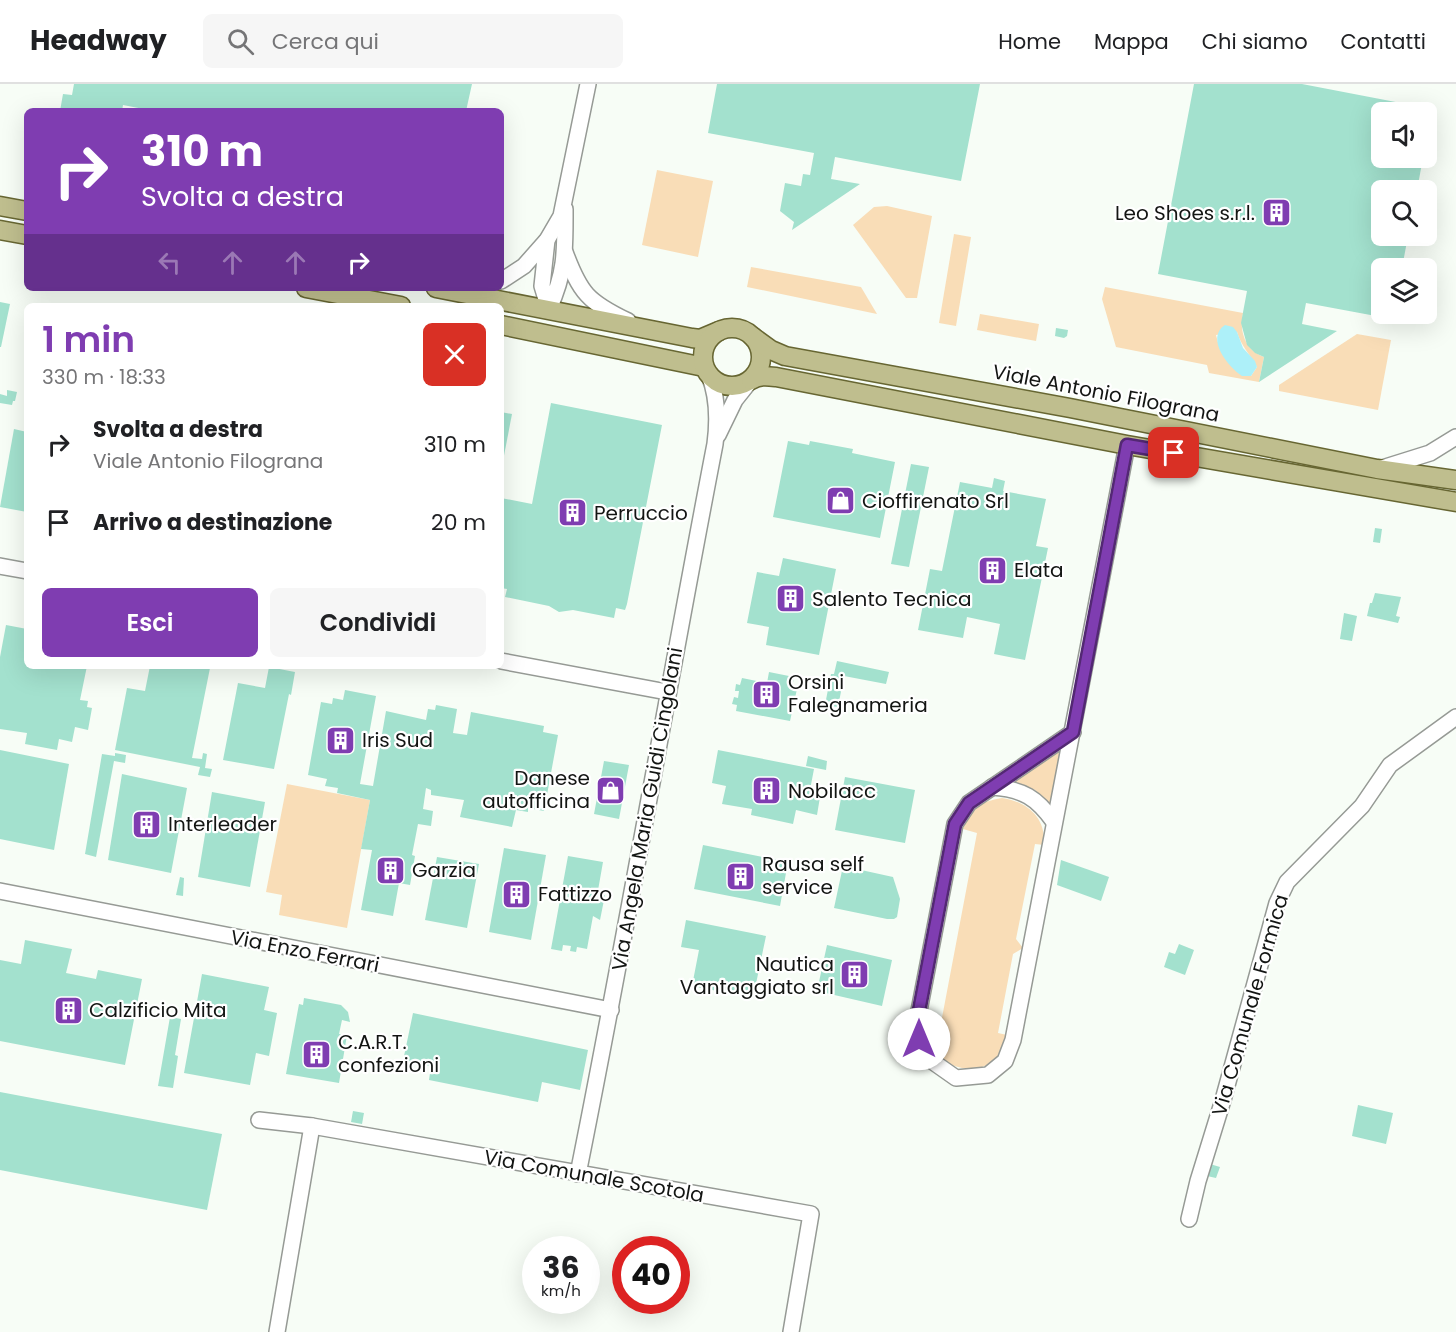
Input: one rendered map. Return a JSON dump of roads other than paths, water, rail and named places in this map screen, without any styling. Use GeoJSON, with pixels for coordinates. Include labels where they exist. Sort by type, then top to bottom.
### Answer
{"type":"FeatureCollection","features":[{"type":"Feature","properties":{"kind":"main road"},"geometry":{"type":"LineString","coordinates":[[0,206],[24,210]]}},
{"type":"Feature","properties":{"kind":"main road"},"geometry":{"type":"LineString","coordinates":[[0,230],[24,234]]}},
{"type":"Feature","properties":{"kind":"main road"},"geometry":{"type":"LineString","coordinates":[[322,291],[385,303]]}},
{"type":"Feature","properties":{"kind":"main road"},"geometry":{"type":"LineString","coordinates":[[452,291],[700,339],[719,331],[737,328],[753,337],[761,354],[757,373],[751,380]]}},
{"type":"Feature","properties":{"kind":"main road"},"geometry":{"type":"LineString","coordinates":[[543,333],[549,309]]}},
{"type":"Feature","properties":{"kind":"main road"},"geometry":{"type":"LineString","coordinates":[[504,326],[707,371]]}},
{"type":"Feature","properties":{"kind":"main road"},"geometry":{"type":"LineString","coordinates":[[719,331],[712,336],[704,350],[707,371],[716,382],[734,386],[756,377],[776,377],[1066,434],[1456,502]]}},
{"type":"Feature","properties":{"kind":"main road","name":"Viale Antonio Filograna"},"geometry":{"type":"LineString","coordinates":[[753,337],[771,350],[785,356],[1070,408],[1377,469],[1456,480]]}},
{"type":"Feature","properties":{"kind":"street"},"geometry":{"type":"LineString","coordinates":[[504,279],[524,266],[546,240],[561,216],[588,84]]}},
{"type":"Feature","properties":{"kind":"street"},"geometry":{"type":"LineString","coordinates":[[549,309],[562,275],[565,252],[565,201]]}},
{"type":"Feature","properties":{"kind":"street"},"geometry":{"type":"LineString","coordinates":[[546,240],[542,286],[549,309]]}},
{"type":"Feature","properties":{"kind":"street"},"geometry":{"type":"LineString","coordinates":[[565,252],[579,285],[593,302],[641,328]]}},
{"type":"Feature","properties":{"kind":"street"},"geometry":{"type":"LineString","coordinates":[[458,292],[464,291]]}},
{"type":"Feature","properties":{"kind":"street"},"geometry":{"type":"LineString","coordinates":[[707,371],[714,387],[717,427],[715,444]]}},
{"type":"Feature","properties":{"kind":"street"},"geometry":{"type":"LineString","coordinates":[[715,444],[735,400],[751,380]]}},
{"type":"Feature","properties":{"kind":"street"},"geometry":{"type":"LineString","coordinates":[[1066,434],[1070,408]]}},
{"type":"Feature","properties":{"kind":"street"},"geometry":{"type":"LineString","coordinates":[[1377,469],[1430,453],[1456,437]]}},
{"type":"Feature","properties":{"kind":"street","name":"Via Angela Maria Guidi Cingolani"},"geometry":{"type":"LineString","coordinates":[[578,1174],[611,1010],[667,692],[715,444]]}},
{"type":"Feature","properties":{"kind":"street"},"geometry":{"type":"LineString","coordinates":[[1073,732],[969,803],[955,824],[918,1016],[919,1039],[929,1059],[956,1078],[988,1075],[1005,1061],[1013,1040],[1073,732],[1127,445]]}},
{"type":"Feature","properties":{"kind":"street"},"geometry":{"type":"LineString","coordinates":[[0,566],[24,570]]}},
{"type":"Feature","properties":{"kind":"street"},"geometry":{"type":"LineString","coordinates":[[504,662],[667,692]]}},
{"type":"Feature","properties":{"kind":"street","name":"Via Comunale Formica"},"geometry":{"type":"LineString","coordinates":[[1189,1220],[1277,903],[1287,882],[1362,806],[1390,765],[1456,717]]}},
{"type":"Feature","properties":{"kind":"street"},"geometry":{"type":"LineString","coordinates":[[992,787],[1009,788],[1041,804],[1054,822]]}},
{"type":"Feature","properties":{"kind":"street","name":"Via Enzo Ferrari"},"geometry":{"type":"LineString","coordinates":[[0,891],[611,1010]]}},
{"type":"Feature","properties":{"kind":"street","name":"Via Comunale Scotola"},"geometry":{"type":"LineString","coordinates":[[259,1120],[312,1126],[811,1214],[791,1332]]}},
{"type":"Feature","properties":{"kind":"street"},"geometry":{"type":"LineString","coordinates":[[277,1332],[312,1126]]}},
{"type":"Feature","properties":{"kind":"water"},"geometry":{"type":"Polygon","coordinates":[[[1225,325],[1233,327],[1243,348],[1255,361],[1257,367],[1251,376],[1242,376],[1236,372],[1221,352],[1217,337],[1225,325]]]}},
{"type":"Feature","properties":{"kind":"place","name":"Leo Shoes s.r.l."},"geometry":{"type":"Point","coordinates":[1276,213]}},
{"type":"Feature","properties":{"kind":"place","name":"Cioffirenato Srl"},"geometry":{"type":"Point","coordinates":[841,501]}},
{"type":"Feature","properties":{"kind":"place","name":"Perruccio"},"geometry":{"type":"Point","coordinates":[573,513]}},
{"type":"Feature","properties":{"kind":"place","name":"Elata"},"geometry":{"type":"Point","coordinates":[993,570]}},
{"type":"Feature","properties":{"kind":"place","name":"Salento Tecnica"},"geometry":{"type":"Point","coordinates":[791,599]}},
{"type":"Feature","properties":{"kind":"place","name":"Orsini Falegnameria"},"geometry":{"type":"Point","coordinates":[767,694]}},
{"type":"Feature","properties":{"kind":"place","name":"Iris Sud"},"geometry":{"type":"Point","coordinates":[341,740]}},
{"type":"Feature","properties":{"kind":"place","name":"Danese autofficina"},"geometry":{"type":"Point","coordinates":[611,790]}},
{"type":"Feature","properties":{"kind":"place","name":"Nobilacc"},"geometry":{"type":"Point","coordinates":[767,791]}},
{"type":"Feature","properties":{"kind":"place","name":"Interleader"},"geometry":{"type":"Point","coordinates":[147,824]}},
{"type":"Feature","properties":{"kind":"place","name":"Garzia"},"geometry":{"type":"Point","coordinates":[391,870]}},
{"type":"Feature","properties":{"kind":"place","name":"Rausa self service"},"geometry":{"type":"Point","coordinates":[741,876]}},
{"type":"Feature","properties":{"kind":"place","name":"Fattizzo"},"geometry":{"type":"Point","coordinates":[517,894]}},
{"type":"Feature","properties":{"kind":"place","name":"Nautica Vantaggiato srl"},"geometry":{"type":"Point","coordinates":[855,975]}},
{"type":"Feature","properties":{"kind":"place","name":"Calzificio Mita"},"geometry":{"type":"Point","coordinates":[68,1010]}},
{"type":"Feature","properties":{"kind":"place","name":"C.A.R.T. confezioni"},"geometry":{"type":"Point","coordinates":[317,1054]}}]}
